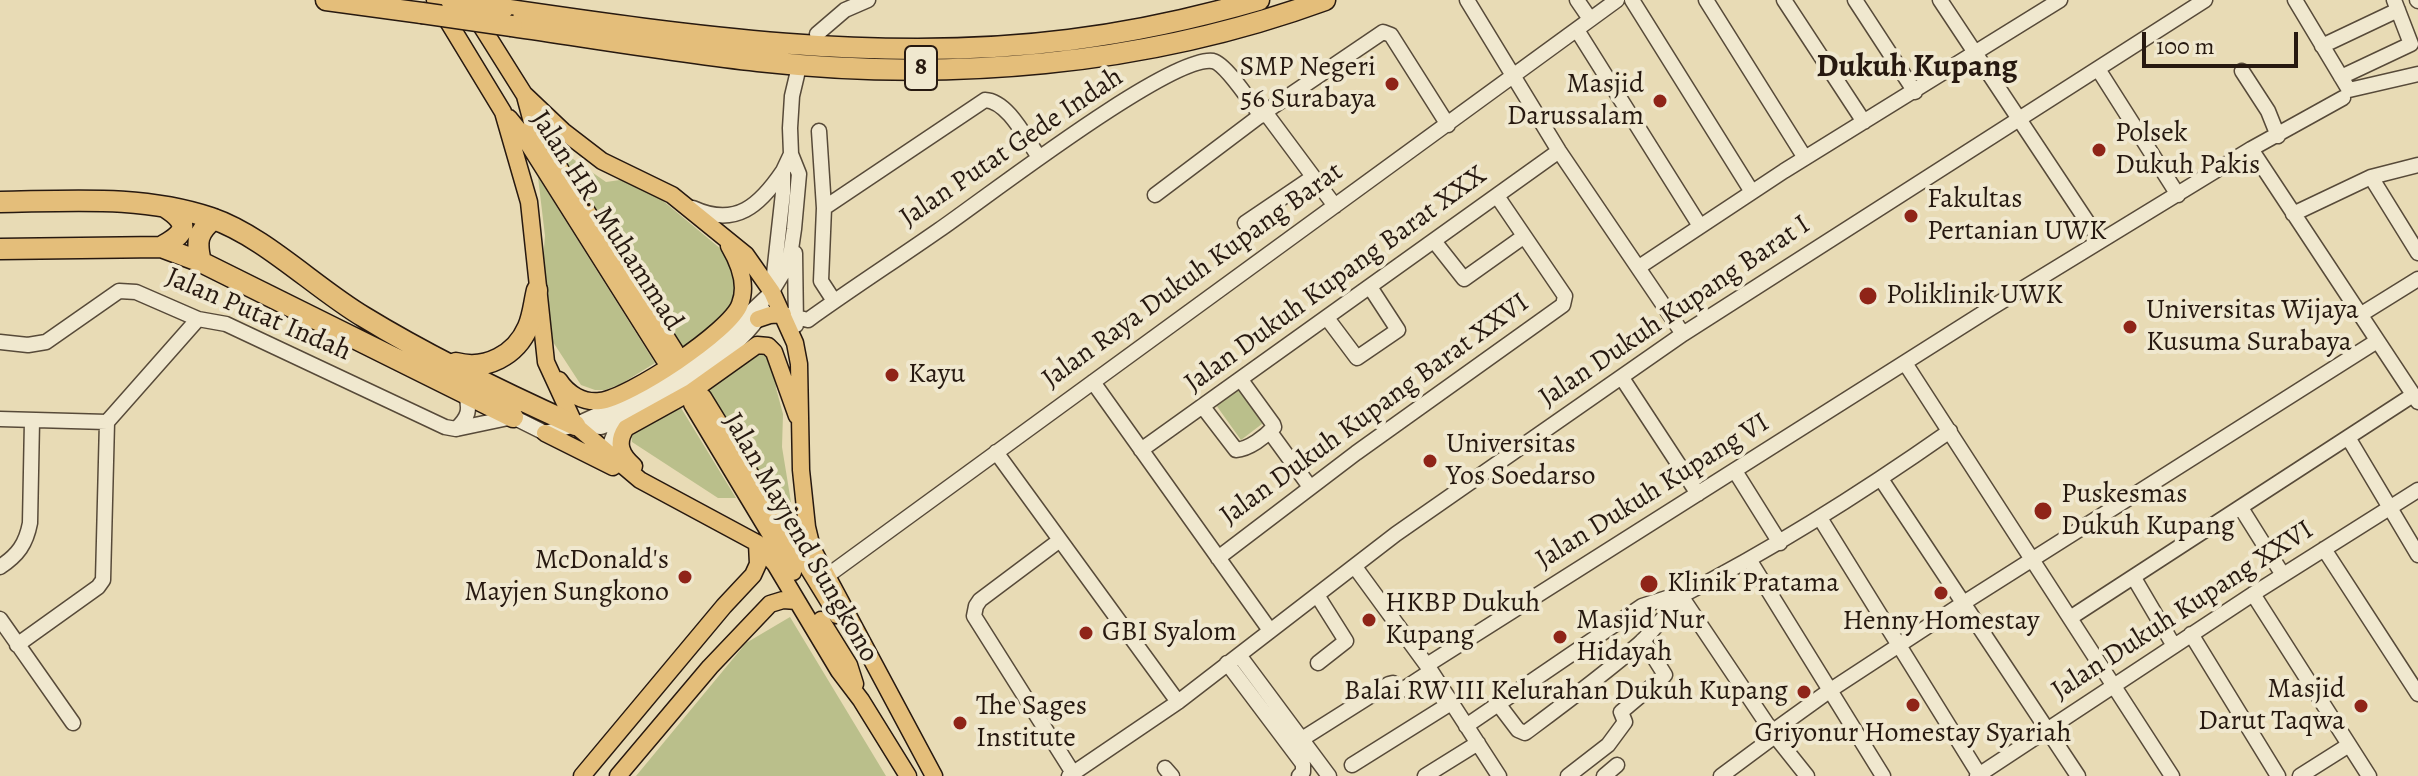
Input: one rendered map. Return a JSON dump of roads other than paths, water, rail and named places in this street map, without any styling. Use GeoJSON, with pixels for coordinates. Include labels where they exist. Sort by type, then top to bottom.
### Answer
{"type":"FeatureCollection","features":[{"type":"Feature","properties":{"kind":"highway","name":"8"},"geometry":{"type":"LineString","coordinates":[[326,0],[429,6],[508,17],[758,61],[956,68],[1027,65],[1101,56],[1227,32],[1325,0]]}},
{"type":"Feature","properties":{"kind":"highway","name":"8"},"geometry":{"type":"LineString","coordinates":[[451,0],[508,17],[818,45],[953,48],[1070,40],[1199,17],[1259,0]]}},
{"type":"Feature","properties":{"kind":"highway"},"geometry":{"type":"LineString","coordinates":[[0,202],[161,204],[214,219],[259,244],[363,317],[513,397],[575,425]]}},
{"type":"Feature","properties":{"kind":"highway"},"geometry":{"type":"LineString","coordinates":[[161,204],[175,213],[182,224],[179,238],[161,247]]}},
{"type":"Feature","properties":{"kind":"highway"},"geometry":{"type":"LineString","coordinates":[[201,262],[197,243],[199,234],[214,219]]}},
{"type":"Feature","properties":{"kind":"highway"},"geometry":{"type":"LineString","coordinates":[[0,249],[161,247],[201,262],[513,417]]}},
{"type":"Feature","properties":{"kind":"highway"},"geometry":{"type":"LineString","coordinates":[[430,353],[460,364],[479,365],[503,357],[521,341],[529,325],[537,290]]}},
{"type":"Feature","properties":{"kind":"main road"},"geometry":{"type":"LineString","coordinates":[[465,0],[524,94],[563,131],[602,161],[672,195],[722,234],[746,255],[790,315],[800,380],[801,470],[812,548],[934,776]]}},
{"type":"Feature","properties":{"kind":"main road"},"geometry":{"type":"LineString","coordinates":[[429,6],[503,112],[529,202],[544,351],[559,394],[575,425],[640,480]]}},
{"type":"Feature","properties":{"kind":"main road","name":"Jalan HR. Muhammad"},"geometry":{"type":"LineString","coordinates":[[503,112],[522,134],[669,355],[533,126],[524,94]]}},
{"type":"Feature","properties":{"kind":"main road"},"geometry":{"type":"LineString","coordinates":[[544,351],[562,385],[576,397],[589,401],[605,400],[625,392],[673,363],[720,330],[740,306],[743,287],[739,266],[722,234]]}},
{"type":"Feature","properties":{"kind":"main road"},"geometry":{"type":"LineString","coordinates":[[758,319],[770,315],[790,315]]}},
{"type":"Feature","properties":{"kind":"main road"},"geometry":{"type":"LineString","coordinates":[[670,494],[625,459],[620,448],[622,435],[626,428],[691,392],[750,349],[761,344],[772,349],[800,422]]}},
{"type":"Feature","properties":{"kind":"main road","name":"Jalan Mayjend Sungkono"},"geometry":{"type":"LineString","coordinates":[[861,700],[849,665],[697,401],[852,640],[883,682]]}},
{"type":"Feature","properties":{"kind":"main road"},"geometry":{"type":"LineString","coordinates":[[545,433],[670,494],[757,543],[775,564],[839,671],[861,700],[908,776]]}},
{"type":"Feature","properties":{"kind":"main road"},"geometry":{"type":"LineString","coordinates":[[582,776],[753,575],[758,564],[757,543]]}},
{"type":"Feature","properties":{"kind":"main road"},"geometry":{"type":"LineString","coordinates":[[618,776],[770,604],[783,600],[797,601]]}},
{"type":"Feature","properties":{"kind":"main road"},"geometry":{"type":"LineString","coordinates":[[724,606],[740,611],[746,628]]}},
{"type":"Feature","properties":{"kind":"street"},"geometry":{"type":"LineString","coordinates":[[817,34],[845,10],[868,0]]}},
{"type":"Feature","properties":{"kind":"street"},"geometry":{"type":"LineString","coordinates":[[1467,0],[1559,151],[1683,334]]}},
{"type":"Feature","properties":{"kind":"street"},"geometry":{"type":"LineString","coordinates":[[1577,0],[1590,19]]}},
{"type":"Feature","properties":{"kind":"street","name":"Jalan Raya Dukuh Kupang Barat"},"geometry":{"type":"LineString","coordinates":[[827,576],[1617,0]]}},
{"type":"Feature","properties":{"kind":"street"},"geometry":{"type":"LineString","coordinates":[[1632,0],[1752,192]]}},
{"type":"Feature","properties":{"kind":"street"},"geometry":{"type":"LineString","coordinates":[[1706,0],[1805,158]]}},
{"type":"Feature","properties":{"kind":"street"},"geometry":{"type":"LineString","coordinates":[[1784,0],[1864,122]]}},
{"type":"Feature","properties":{"kind":"street"},"geometry":{"type":"LineString","coordinates":[[1855,0],[1915,92]]}},
{"type":"Feature","properties":{"kind":"street"},"geometry":{"type":"LineString","coordinates":[[1940,0],[2100,241]]}},
{"type":"Feature","properties":{"kind":"street"},"geometry":{"type":"LineString","coordinates":[[1639,267],[1805,158],[1915,92],[2037,6],[2060,0]]}},
{"type":"Feature","properties":{"kind":"street","name":"Jalan Dukuh Kupang Barat I"},"geometry":{"type":"LineString","coordinates":[[1060,540],[980,600],[974,616],[1071,774],[1091,770],[1269,629],[1402,531],[1683,334],[2205,0]]}},
{"type":"Feature","properties":{"kind":"street"},"geometry":{"type":"LineString","coordinates":[[2295,0],[2344,88]]}},
{"type":"Feature","properties":{"kind":"street"},"geometry":{"type":"LineString","coordinates":[[2322,46],[2396,5],[2411,44],[2344,88]]}},
{"type":"Feature","properties":{"kind":"street"},"geometry":{"type":"LineString","coordinates":[[1577,30],[1700,226]]}},
{"type":"Feature","properties":{"kind":"street"},"geometry":{"type":"LineString","coordinates":[[1155,195],[1263,114],[1383,32],[1391,35],[1448,125]]}},
{"type":"Feature","properties":{"kind":"street","name":"Jalan Putat Gede Indah"},"geometry":{"type":"LineString","coordinates":[[790,315],[808,320],[1039,157],[1157,81],[1194,63],[1208,61],[1222,65],[1335,206]]}},
{"type":"Feature","properties":{"kind":"street"},"geometry":{"type":"LineString","coordinates":[[2098,69],[2178,195]]}},
{"type":"Feature","properties":{"kind":"street"},"geometry":{"type":"LineString","coordinates":[[2242,71],[2268,111],[2278,136]]}},
{"type":"Feature","properties":{"kind":"street"},"geometry":{"type":"LineString","coordinates":[[2344,88],[2418,74]]}},
{"type":"Feature","properties":{"kind":"street"},"geometry":{"type":"LineString","coordinates":[[790,315],[799,174],[791,154],[792,96],[797,75]]}},
{"type":"Feature","properties":{"kind":"street","name":"Jalan Dukuh Kupang VI"},"geometry":{"type":"LineString","coordinates":[[1302,739],[1389,684],[1393,683],[1402,690],[1429,668],[1698,494],[2100,241],[2251,149],[2278,136],[2344,88]]}},
{"type":"Feature","properties":{"kind":"street","name":"Jalan Putat Gede Indah"},"geometry":{"type":"LineString","coordinates":[[824,208],[985,100],[995,102],[1008,114],[1039,157]]}},
{"type":"Feature","properties":{"kind":"street"},"geometry":{"type":"LineString","coordinates":[[819,131],[824,208],[821,281],[834,301]]}},
{"type":"Feature","properties":{"kind":"street"},"geometry":{"type":"LineString","coordinates":[[2070,618],[2416,399],[2251,149]]}},
{"type":"Feature","properties":{"kind":"street","name":"Jalan Dukuh Kupang Barat XXX"},"geometry":{"type":"LineString","coordinates":[[1141,450],[1559,151]]}},
{"type":"Feature","properties":{"kind":"street"},"geometry":{"type":"LineString","coordinates":[[672,195],[705,213],[737,213],[760,202],[783,171],[791,154]]}},
{"type":"Feature","properties":{"kind":"street"},"geometry":{"type":"LineString","coordinates":[[2293,214],[2371,177],[2418,165]]}},
{"type":"Feature","properties":{"kind":"street"},"geometry":{"type":"LineString","coordinates":[[456,429],[513,417],[545,433],[575,425],[679,373],[720,341],[772,292],[783,171]]}},
{"type":"Feature","properties":{"kind":"street"},"geometry":{"type":"LineString","coordinates":[[1245,223],[1313,177]]}},
{"type":"Feature","properties":{"kind":"street"},"geometry":{"type":"LineString","coordinates":[[2371,177],[2418,253]]}},
{"type":"Feature","properties":{"kind":"street"},"geometry":{"type":"LineString","coordinates":[[1434,241],[1464,279],[1523,237],[1497,196]]}},
{"type":"Feature","properties":{"kind":"street"},"geometry":{"type":"LineString","coordinates":[[575,425],[601,427],[620,420],[684,382],[741,337],[758,319],[789,263],[794,229]]}},
{"type":"Feature","properties":{"kind":"street","name":"Jalan Dukuh Kupang Barat XXVI"},"geometry":{"type":"LineString","coordinates":[[1218,558],[1342,463],[1563,305],[1565,296],[1523,237]]}},
{"type":"Feature","properties":{"kind":"street"},"geometry":{"type":"LineString","coordinates":[[2360,315],[2418,279]]}},
{"type":"Feature","properties":{"kind":"street"},"geometry":{"type":"LineString","coordinates":[[1327,318],[1357,358],[1398,330],[1370,287]]}},
{"type":"Feature","properties":{"kind":"street","name":"Jalan Putat Indah"},"geometry":{"type":"LineString","coordinates":[[0,342],[37,345],[46,342],[119,291],[136,292],[198,319],[226,324],[445,427],[456,429]]}},
{"type":"Feature","properties":{"kind":"street"},"geometry":{"type":"LineString","coordinates":[[17,645],[98,587],[103,580],[107,422],[198,319]]}},
{"type":"Feature","properties":{"kind":"street"},"geometry":{"type":"LineString","coordinates":[[1721,776],[1829,691],[2377,341]]}},
{"type":"Feature","properties":{"kind":"street"},"geometry":{"type":"LineString","coordinates":[[1905,363],[2172,776]]}},
{"type":"Feature","properties":{"kind":"street"},"geometry":{"type":"LineString","coordinates":[[2403,379],[2418,370]]}},
{"type":"Feature","properties":{"kind":"street"},"geometry":{"type":"LineString","coordinates":[[1622,378],[1698,494]]}},
{"type":"Feature","properties":{"kind":"street"},"geometry":{"type":"LineString","coordinates":[[1203,407],[1236,450],[1244,449],[1270,432],[1273,424],[1241,380]]}},
{"type":"Feature","properties":{"kind":"street"},"geometry":{"type":"LineString","coordinates":[[1093,382],[1269,629]]}},
{"type":"Feature","properties":{"kind":"street"},"geometry":{"type":"LineString","coordinates":[[456,429],[465,421],[470,410],[466,394]]}},
{"type":"Feature","properties":{"kind":"street"},"geometry":{"type":"LineString","coordinates":[[0,419],[107,422]]}},
{"type":"Feature","properties":{"kind":"street"},"geometry":{"type":"LineString","coordinates":[[610,456],[611,442],[620,420]]}},
{"type":"Feature","properties":{"kind":"street"},"geometry":{"type":"LineString","coordinates":[[0,567],[22,549],[28,538],[32,421]]}},
{"type":"Feature","properties":{"kind":"street"},"geometry":{"type":"LineString","coordinates":[[1499,705],[1518,730],[1525,733],[1643,640],[1682,598],[1780,543],[1950,431]]}},
{"type":"Feature","properties":{"kind":"street"},"geometry":{"type":"LineString","coordinates":[[1270,432],[1310,487]]}},
{"type":"Feature","properties":{"kind":"street"},"geometry":{"type":"LineString","coordinates":[[2349,439],[2418,555]]}},
{"type":"Feature","properties":{"kind":"street"},"geometry":{"type":"LineString","coordinates":[[996,452],[1178,702]]}},
{"type":"Feature","properties":{"kind":"street"},"geometry":{"type":"LineString","coordinates":[[1735,471],[1780,543]]}},
{"type":"Feature","properties":{"kind":"street"},"geometry":{"type":"LineString","coordinates":[[1881,479],[2078,776]]}},
{"type":"Feature","properties":{"kind":"street","name":"Jalan Dukuh Kupang XXVI"},"geometry":{"type":"LineString","coordinates":[[1979,776],[2191,634],[2418,490]]}},
{"type":"Feature","properties":{"kind":"street"},"geometry":{"type":"LineString","coordinates":[[2241,508],[2283,575]]}},
{"type":"Feature","properties":{"kind":"street"},"geometry":{"type":"LineString","coordinates":[[1820,518],[1979,776]]}},
{"type":"Feature","properties":{"kind":"street"},"geometry":{"type":"LineString","coordinates":[[2324,549],[2418,694]]}},
{"type":"Feature","properties":{"kind":"street"},"geometry":{"type":"LineString","coordinates":[[1750,561],[1883,776]]}},
{"type":"Feature","properties":{"kind":"street"},"geometry":{"type":"LineString","coordinates":[[1355,567],[1429,668],[1496,775]]}},
{"type":"Feature","properties":{"kind":"street"},"geometry":{"type":"LineString","coordinates":[[2134,578],[2174,646]]}},
{"type":"Feature","properties":{"kind":"street"},"geometry":{"type":"LineString","coordinates":[[2253,594],[2369,776]]}},
{"type":"Feature","properties":{"kind":"street"},"geometry":{"type":"LineString","coordinates":[[1317,595],[1346,641],[1318,663]]}},
{"type":"Feature","properties":{"kind":"street"},"geometry":{"type":"LineString","coordinates":[[1466,726],[1642,606],[1682,598]]}},
{"type":"Feature","properties":{"kind":"street"},"geometry":{"type":"LineString","coordinates":[[1682,598],[1774,734],[1807,776]]}},
{"type":"Feature","properties":{"kind":"street"},"geometry":{"type":"LineString","coordinates":[[0,619],[73,723]]}},
{"type":"Feature","properties":{"kind":"street"},"geometry":{"type":"LineString","coordinates":[[2191,634],[2278,776]]}},
{"type":"Feature","properties":{"kind":"street"},"geometry":{"type":"LineString","coordinates":[[1568,776],[1608,745],[1625,722],[1621,712],[1665,675],[1643,640]]}},
{"type":"Feature","properties":{"kind":"street"},"geometry":{"type":"LineString","coordinates":[[1233,659],[1302,739],[1329,776]]}},
{"type":"Feature","properties":{"kind":"street"},"geometry":{"type":"LineString","coordinates":[[1233,659],[1303,764],[1303,772],[1299,776]]}},
{"type":"Feature","properties":{"kind":"street"},"geometry":{"type":"LineString","coordinates":[[1352,765],[1451,703]]}},
{"type":"Feature","properties":{"kind":"street"},"geometry":{"type":"LineString","coordinates":[[1425,776],[1478,743]]}},
{"type":"Feature","properties":{"kind":"street"},"geometry":{"type":"LineString","coordinates":[[2300,776],[2349,745]]}},
{"type":"Feature","properties":{"kind":"street"},"geometry":{"type":"LineString","coordinates":[[1604,776],[1617,765]]}},
{"type":"Feature","properties":{"kind":"place","name":"SMP Negeri 56 Surabaya"},"geometry":{"type":"Point","coordinates":[1392,84]}},
{"type":"Feature","properties":{"kind":"place","name":"Masjid Darussalam"},"geometry":{"type":"Point","coordinates":[1660,101]}},
{"type":"Feature","properties":{"kind":"place","name":"Polsek Dukuh Pakis"},"geometry":{"type":"Point","coordinates":[2099,150]}},
{"type":"Feature","properties":{"kind":"place","name":"Fakultas Pertanian UWK"},"geometry":{"type":"Point","coordinates":[1911,216]}},
{"type":"Feature","properties":{"kind":"place","name":"Poliklinik UWK"},"geometry":{"type":"Point","coordinates":[1868,296]}},
{"type":"Feature","properties":{"kind":"place","name":"Universitas Wijaya Kusuma Surabaya"},"geometry":{"type":"Point","coordinates":[2130,327]}},
{"type":"Feature","properties":{"kind":"place","name":"Kayu"},"geometry":{"type":"Point","coordinates":[892,375]}},
{"type":"Feature","properties":{"kind":"place","name":"Universitas Yos Soedarso"},"geometry":{"type":"Point","coordinates":[1430,461]}},
{"type":"Feature","properties":{"kind":"place","name":"Puskesmas Dukuh Kupang"},"geometry":{"type":"Point","coordinates":[2043,511]}},
{"type":"Feature","properties":{"kind":"place","name":"McDonald's Mayjen Sungkono"},"geometry":{"type":"Point","coordinates":[685,577]}},
{"type":"Feature","properties":{"kind":"place","name":"Klinik Pratama"},"geometry":{"type":"Point","coordinates":[1649,584]}},
{"type":"Feature","properties":{"kind":"place","name":"Henny Homestay"},"geometry":{"type":"Point","coordinates":[1941,593]}},
{"type":"Feature","properties":{"kind":"place","name":"HKBP Dukuh Kupang"},"geometry":{"type":"Point","coordinates":[1369,620]}},
{"type":"Feature","properties":{"kind":"place","name":"GBI Syalom"},"geometry":{"type":"Point","coordinates":[1086,633]}},
{"type":"Feature","properties":{"kind":"place","name":"Masjid Nur Hidayah"},"geometry":{"type":"Point","coordinates":[1560,637]}},
{"type":"Feature","properties":{"kind":"place","name":"Balai RW III Kelurahan Dukuh Kupang"},"geometry":{"type":"Point","coordinates":[1804,692]}},
{"type":"Feature","properties":{"kind":"place","name":"Griyonur Homestay Syariah"},"geometry":{"type":"Point","coordinates":[1913,705]}},
{"type":"Feature","properties":{"kind":"place","name":"Masjid Darut Taqwa"},"geometry":{"type":"Point","coordinates":[2361,706]}},
{"type":"Feature","properties":{"kind":"place","name":"The Sages Institute"},"geometry":{"type":"Point","coordinates":[960,723]}},
{"type":"Feature","properties":{"kind":"district","name":"Dukuh Kupang"},"geometry":{"type":"Point","coordinates":[1917,68]}}]}
